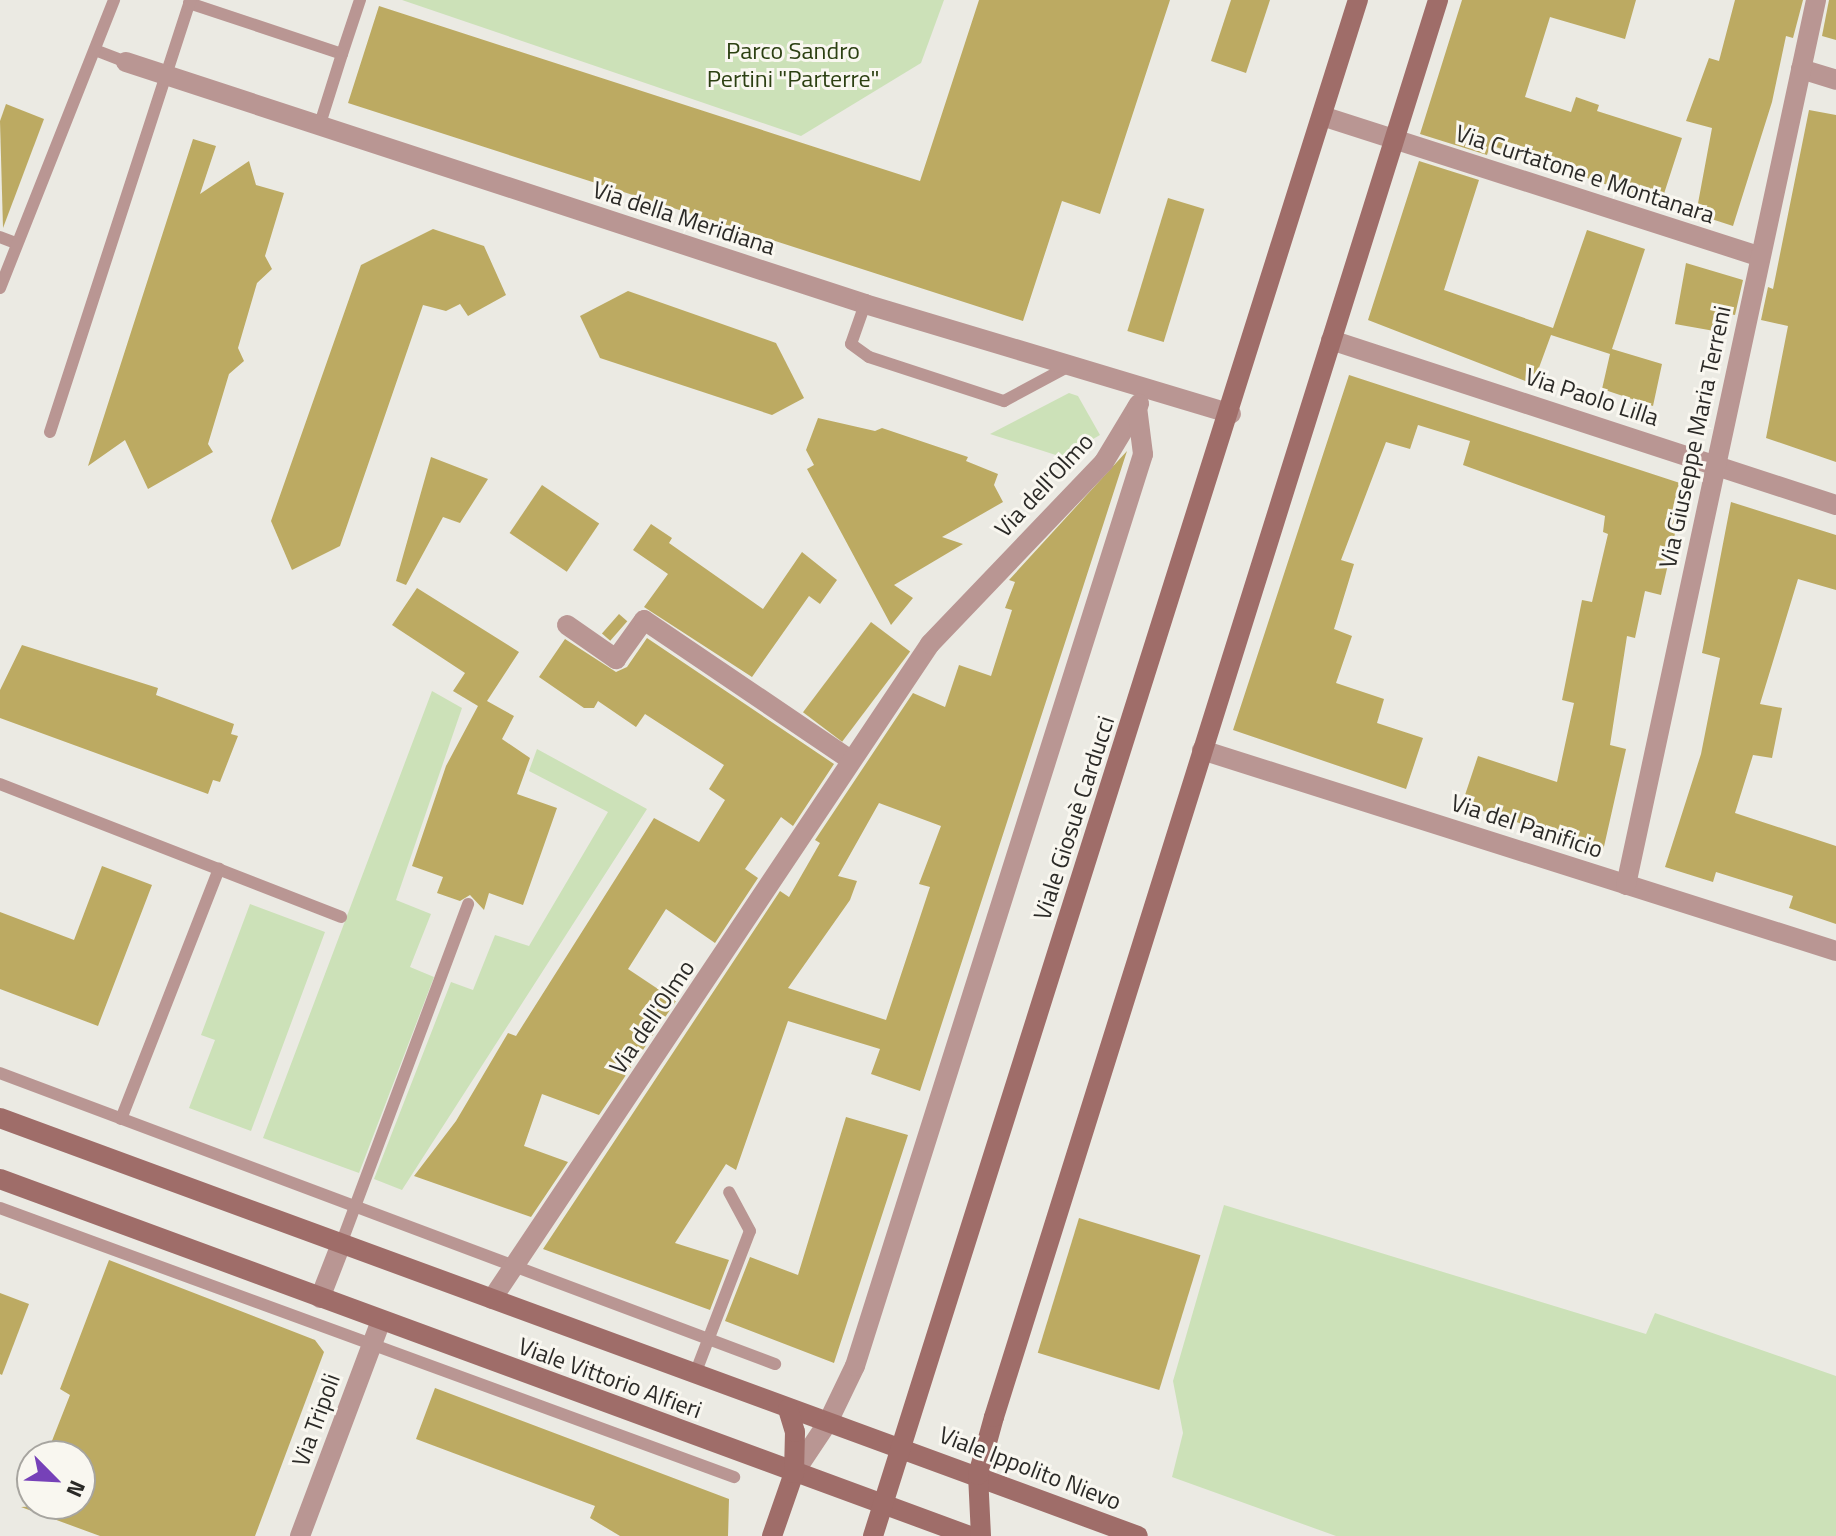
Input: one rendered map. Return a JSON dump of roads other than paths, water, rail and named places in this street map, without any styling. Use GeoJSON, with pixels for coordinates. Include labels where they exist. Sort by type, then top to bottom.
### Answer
{"type":"FeatureCollection","features":[{"type":"Feature","properties":{"kind":"main road","name":"Viale Giosuè Carducci"},"geometry":{"type":"LineString","coordinates":[[873,1536],[1231,414],[1358,0]]}},
{"type":"Feature","properties":{"kind":"main road"},"geometry":{"type":"LineString","coordinates":[[981,1536],[978,1475],[1438,0]]}},
{"type":"Feature","properties":{"kind":"main road","name":"Viale Vittorio Alfieri"},"geometry":{"type":"LineString","coordinates":[[0,1118],[788,1409],[903,1448]]}},
{"type":"Feature","properties":{"kind":"main road","name":"Viale Vittorio Alfieri"},"geometry":{"type":"LineString","coordinates":[[0,1179],[883,1505]]}},
{"type":"Feature","properties":{"kind":"main road","name":"Viale Giosuè Carducci"},"geometry":{"type":"LineString","coordinates":[[772,1536],[794,1473],[795,1432],[788,1409]]}},
{"type":"Feature","properties":{"kind":"main road","name":"Viale Ippolito Nievo"},"geometry":{"type":"LineString","coordinates":[[903,1448],[1138,1536]]}},
{"type":"Feature","properties":{"kind":"main road"},"geometry":{"type":"LineString","coordinates":[[883,1505],[970,1536]]}},
{"type":"Feature","properties":{"kind":"street","name":"Via Giuseppe Maria Terreni"},"geometry":{"type":"LineString","coordinates":[[1626,885],[1816,0]]}},
{"type":"Feature","properties":{"kind":"street","name":"Via della Meridiana"},"geometry":{"type":"LineString","coordinates":[[126,62],[865,304],[1069,366],[1142,398],[1231,414]]}},
{"type":"Feature","properties":{"kind":"street"},"geometry":{"type":"LineString","coordinates":[[1801,69],[1836,80]]}},
{"type":"Feature","properties":{"kind":"street"},"geometry":{"type":"LineString","coordinates":[[1322,116],[1395,140]]}},
{"type":"Feature","properties":{"kind":"street","name":"Via Curtatone e Montanara"},"geometry":{"type":"LineString","coordinates":[[1395,140],[1760,257]]}},
{"type":"Feature","properties":{"kind":"street","name":"Via Paolo Lilla"},"geometry":{"type":"LineString","coordinates":[[1331,340],[1836,505]]}},
{"type":"Feature","properties":{"kind":"street","name":"Via dell'Olmo"},"geometry":{"type":"LineString","coordinates":[[492,1299],[930,644],[1104,462],[1142,398]]}},
{"type":"Feature","properties":{"kind":"street","name":"Viale Giosuè Carducci"},"geometry":{"type":"LineString","coordinates":[[794,1473],[828,1422],[855,1366],[1143,454],[1142,398]]}},
{"type":"Feature","properties":{"kind":"street"},"geometry":{"type":"LineString","coordinates":[[567,625],[616,659],[644,620],[851,760]]}},
{"type":"Feature","properties":{"kind":"street","name":"Via del Panificio"},"geometry":{"type":"LineString","coordinates":[[1202,750],[1836,951]]}},
{"type":"Feature","properties":{"kind":"street"},"geometry":{"type":"LineString","coordinates":[[320,1298],[341,1244]]}},
{"type":"Feature","properties":{"kind":"street","name":"Via Tripoli"},"geometry":{"type":"LineString","coordinates":[[300,1536],[381,1321]]}},
{"type":"Feature","properties":{"kind":"lane"},"geometry":{"type":"LineString","coordinates":[[0,288],[114,0]]}},
{"type":"Feature","properties":{"kind":"lane"},"geometry":{"type":"LineString","coordinates":[[319,127],[360,0]]}},
{"type":"Feature","properties":{"kind":"lane"},"geometry":{"type":"LineString","coordinates":[[50,432],[190,1],[342,54]]}},
{"type":"Feature","properties":{"kind":"lane"},"geometry":{"type":"LineString","coordinates":[[95,50],[126,62]]}},
{"type":"Feature","properties":{"kind":"lane"},"geometry":{"type":"LineString","coordinates":[[0,237],[16,243]]}},
{"type":"Feature","properties":{"kind":"lane"},"geometry":{"type":"LineString","coordinates":[[865,304],[851,344],[869,357],[1004,401],[1069,366]]}},
{"type":"Feature","properties":{"kind":"lane"},"geometry":{"type":"LineString","coordinates":[[0,784],[341,917]]}},
{"type":"Feature","properties":{"kind":"lane"},"geometry":{"type":"LineString","coordinates":[[121,1119],[219,869]]}},
{"type":"Feature","properties":{"kind":"lane"},"geometry":{"type":"LineString","coordinates":[[341,1244],[468,904]]}},
{"type":"Feature","properties":{"kind":"lane"},"geometry":{"type":"LineString","coordinates":[[0,1073],[775,1364]]}},
{"type":"Feature","properties":{"kind":"lane"},"geometry":{"type":"LineString","coordinates":[[695,1374],[750,1231],[729,1192]]}},
{"type":"Feature","properties":{"kind":"lane"},"geometry":{"type":"LineString","coordinates":[[0,1208],[734,1477]]}},
{"type":"Feature","properties":{"kind":"park label","name":"Parco Sandro Pertini \"Parterre\""},"geometry":{"type":"Point","coordinates":[793,65]}}]}
